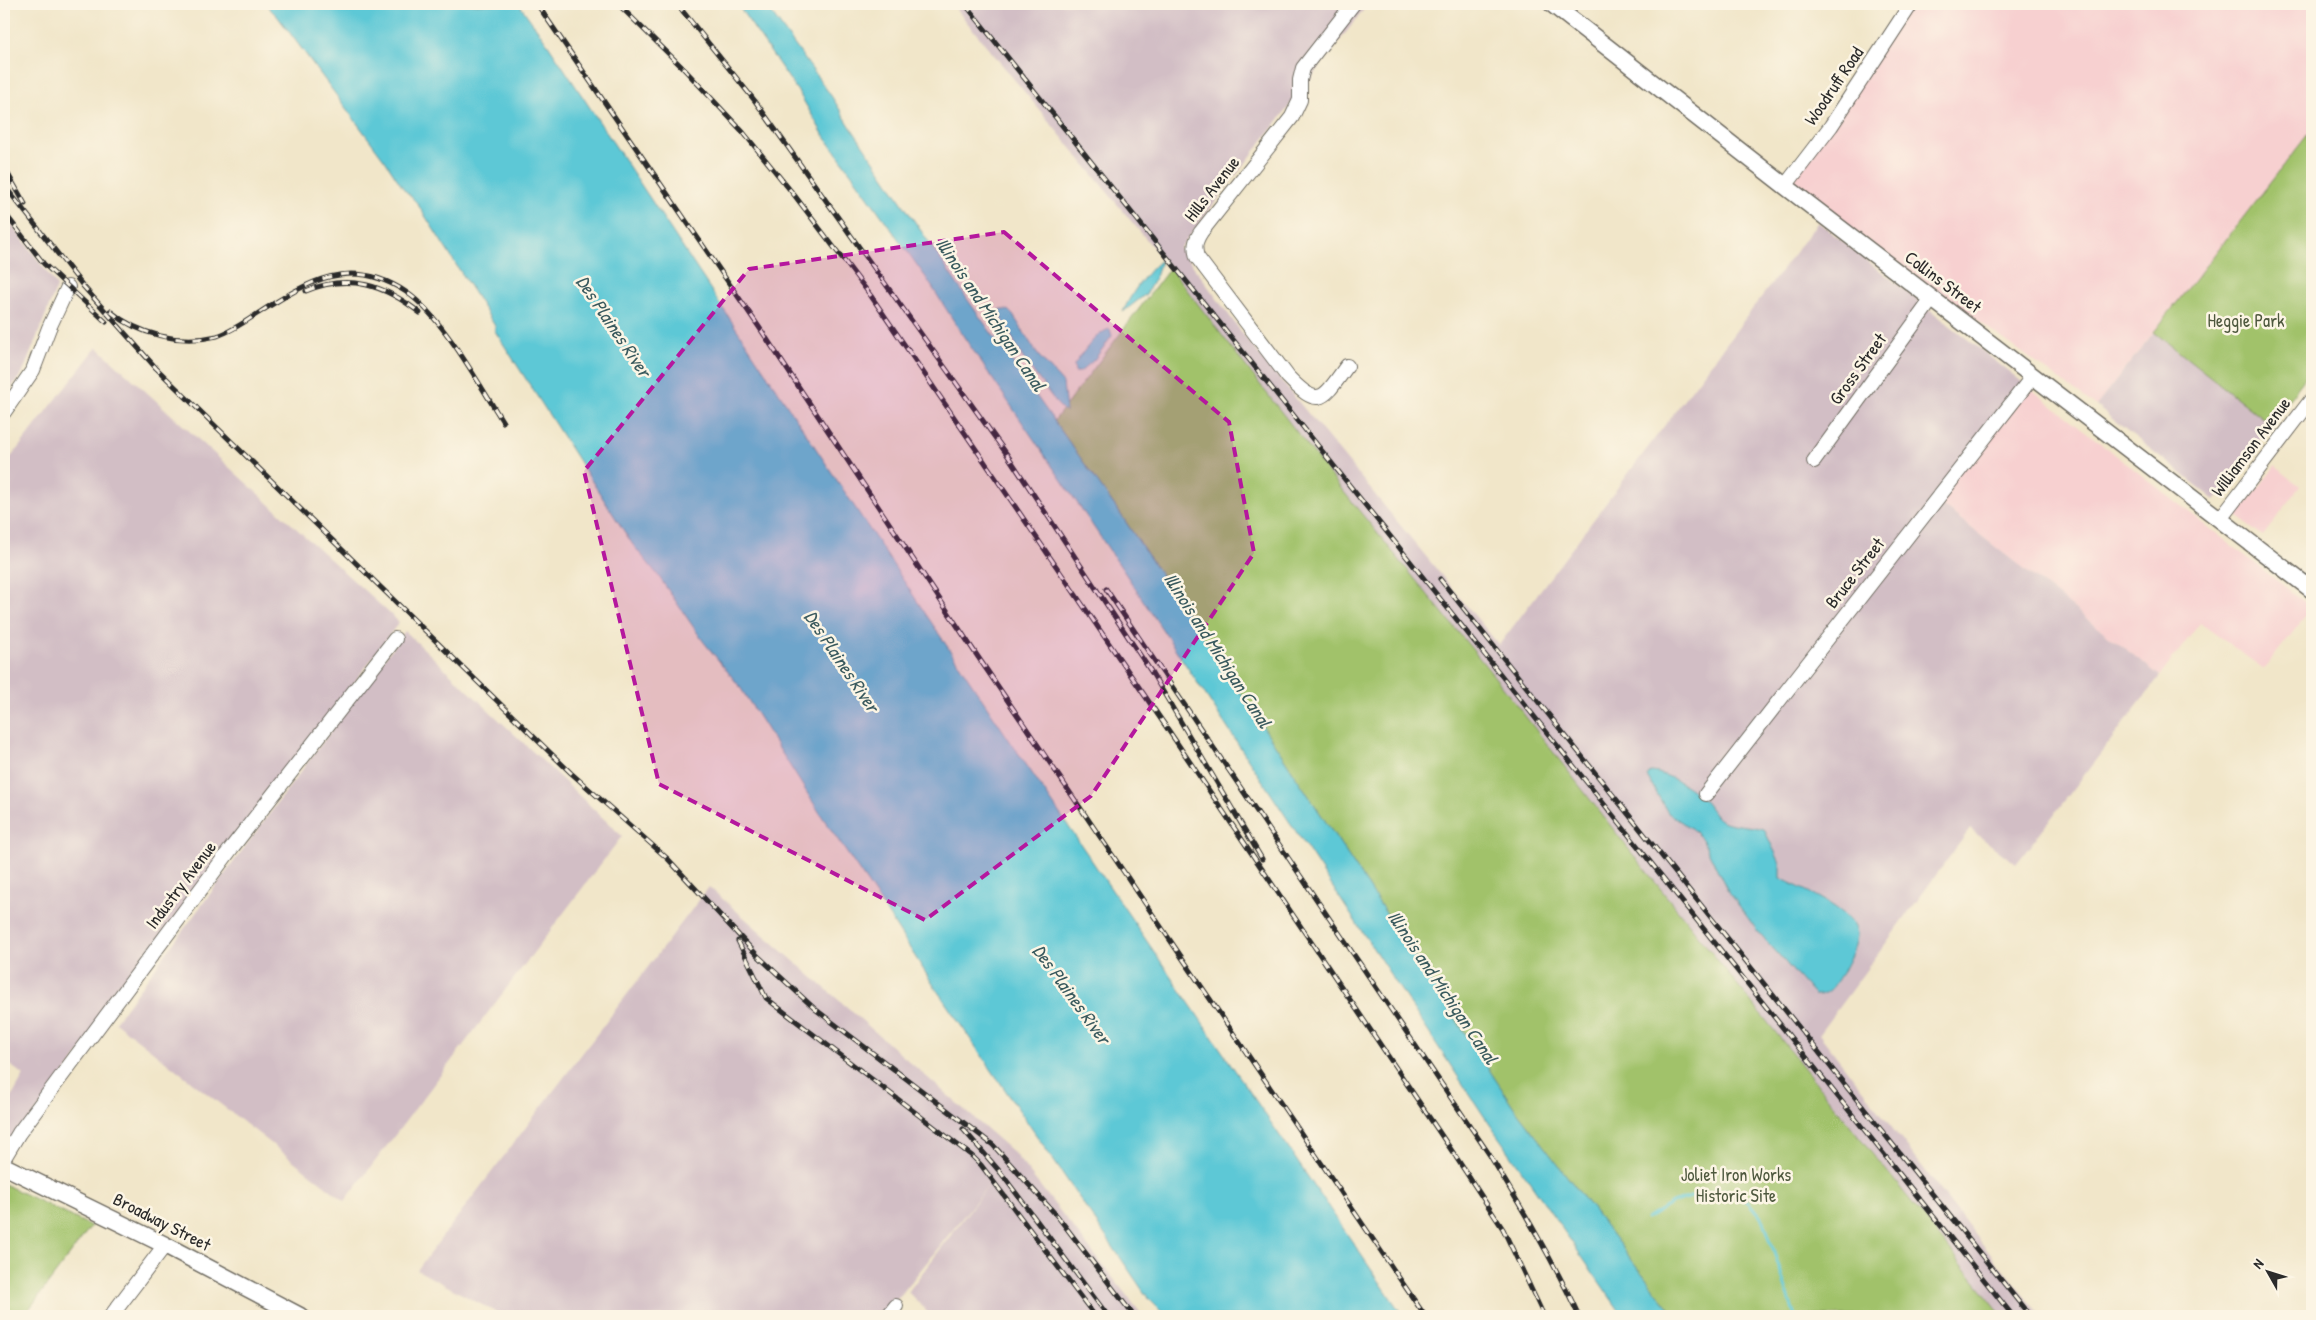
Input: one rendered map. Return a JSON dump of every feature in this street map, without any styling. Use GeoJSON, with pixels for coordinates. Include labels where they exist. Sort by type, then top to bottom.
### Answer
{"type":"FeatureCollection","features":[{"type":"Feature","properties":{"kind":"main road","name":"Collins Street"},"geometry":{"type":"LineString","coordinates":[[1552,4],[1785,186],[2312,590]]}},
{"type":"Feature","properties":{"kind":"main road","name":"Broadway Street"},"geometry":{"type":"LineString","coordinates":[[4,1166],[165,1245],[300,1316]]}},
{"type":"Feature","properties":{"kind":"street","name":"Hills Avenue"},"geometry":{"type":"LineString","coordinates":[[1347,366],[1323,396],[1310,397],[1288,376],[1203,265],[1195,249],[1196,241],[1201,232],[1292,117],[1300,100],[1300,80],[1303,68],[1353,4]]}},
{"type":"Feature","properties":{"kind":"street","name":"Woodruff Road"},"geometry":{"type":"LineString","coordinates":[[1785,186],[1831,126],[1911,4]]}},
{"type":"Feature","properties":{"kind":"street"},"geometry":{"type":"LineString","coordinates":[[4,412],[34,370],[49,328],[68,287]]}},
{"type":"Feature","properties":{"kind":"street","name":"Gross Street"},"geometry":{"type":"LineString","coordinates":[[1814,461],[1932,299]]}},
{"type":"Feature","properties":{"kind":"street","name":"Bruce Street"},"geometry":{"type":"LineString","coordinates":[[1706,794],[2033,376]]}},
{"type":"Feature","properties":{"kind":"street","name":"Williamson Avenue"},"geometry":{"type":"LineString","coordinates":[[2220,519],[2312,399]]}},
{"type":"Feature","properties":{"kind":"street","name":"Industry Avenue"},"geometry":{"type":"LineString","coordinates":[[4,1158],[19,1133],[233,846],[395,639]]}},
{"type":"Feature","properties":{"kind":"street"},"geometry":{"type":"LineString","coordinates":[[111,1316],[165,1245]]}},
{"type":"Feature","properties":{"kind":"highlighted area"},"geometry":{"type":"Polygon","coordinates":[[[1004,232],[1229,422],[1254,553],[1091,796],[925,920],[659,784],[584,471],[749,269],[1004,232]]]}},
{"type":"Feature","properties":{"kind":"shaded area"},"geometry":{"type":"Polygon","coordinates":[[[952,4],[1368,4],[1180,248],[1245,337],[1499,645],[1818,222],[2026,385],[1933,498],[2160,676],[2016,864],[1970,829],[1819,1034],[1998,1264],[2042,1316],[2003,1316],[1631,852],[1494,676],[1330,475],[1170,268],[952,4]]]}},
{"type":"Feature","properties":{"kind":"shaded area"},"geometry":{"type":"Polygon","coordinates":[[[1911,4],[2312,4],[2312,129],[2096,406],[1790,185],[1911,4]]]}},
{"type":"Feature","properties":{"kind":"shaded area"},"geometry":{"type":"Polygon","coordinates":[[[4,214],[57,286],[23,372],[4,397],[4,214]]]}},
{"type":"Feature","properties":{"kind":"shaded area"},"geometry":{"type":"Polygon","coordinates":[[[2154,332],[2270,424],[2215,500],[2096,406],[2154,332]]]}},
{"type":"Feature","properties":{"kind":"shaded area"},"geometry":{"type":"Polygon","coordinates":[[[97,347],[399,622],[10,1147],[4,1145],[4,1111],[24,1075],[4,1061],[4,466],[97,347]]]}},
{"type":"Feature","properties":{"kind":"shaded area"},"geometry":{"type":"Polygon","coordinates":[[[2026,385],[2312,608],[2264,669],[2200,623],[2160,676],[1933,498],[2026,385]]]}},
{"type":"Feature","properties":{"kind":"shaded area"},"geometry":{"type":"Polygon","coordinates":[[[2275,466],[2300,486],[2263,536],[2237,516],[2275,466]]]}},
{"type":"Feature","properties":{"kind":"shaded area"},"geometry":{"type":"Polygon","coordinates":[[[405,631],[622,836],[345,1201],[115,1022],[405,631]]]}},
{"type":"Feature","properties":{"kind":"shaded area"},"geometry":{"type":"Polygon","coordinates":[[[709,887],[1014,1153],[1143,1316],[931,1316],[908,1292],[990,1183],[884,1316],[503,1316],[417,1270],[709,887]]]}},
{"type":"Feature","properties":{"kind":"green space","name":"Heggie Park"},"geometry":{"type":"Polygon","coordinates":[[[2312,129],[2312,369],[2270,424],[2154,332],[2312,129]]]}},
{"type":"Feature","properties":{"kind":"green space","name":"Joliet Iron Works Historic Site"},"geometry":{"type":"Polygon","coordinates":[[[1170,268],[1330,475],[1494,676],[1631,852],[2003,1316],[1675,1316],[1515,1109],[1256,716],[1119,512],[1054,421],[1170,268]]]}},
{"type":"Feature","properties":{"kind":"green space"},"geometry":{"type":"Polygon","coordinates":[[[4,1184],[91,1226],[24,1316],[4,1316],[4,1184]]]}},
{"type":"Feature","properties":{"kind":"water","name":"Des Plaines River"},"geometry":{"type":"Polygon","coordinates":[[[265,4],[519,4],[549,46],[1008,738],[1403,1316],[1166,1316],[1148,1298],[934,986],[877,897],[823,818],[740,687],[703,641],[657,574],[633,545],[495,331],[495,326],[417,203],[403,188],[386,162],[278,17],[265,4]]]}},
{"type":"Feature","properties":{"kind":"water","name":"Illinois and Michigan Canal"},"geometry":{"type":"Polygon","coordinates":[[[737,4],[765,4],[832,97],[970,303],[1119,512],[1515,1109],[1675,1316],[1623,1316],[1484,1116],[1125,573],[964,337],[927,279],[823,134],[799,93],[737,4]]]}},
{"type":"Feature","properties":{"kind":"water"},"geometry":{"type":"Polygon","coordinates":[[[1161,260],[1157,274],[1146,294],[1123,312],[1139,284],[1161,260]]]}},
{"type":"Feature","properties":{"kind":"water"},"geometry":{"type":"Polygon","coordinates":[[[1000,310],[1008,310],[1013,315],[1038,355],[1063,383],[1066,411],[1058,405],[1023,358],[1000,315],[1000,310]]]}},
{"type":"Feature","properties":{"kind":"water"},"geometry":{"type":"Polygon","coordinates":[[[1110,329],[1112,336],[1094,360],[1080,372],[1075,372],[1074,365],[1085,350],[1100,334],[1110,329]]]}},
{"type":"Feature","properties":{"kind":"water"},"geometry":{"type":"Polygon","coordinates":[[[1650,772],[1673,778],[1689,788],[1722,821],[1764,829],[1780,863],[1780,878],[1825,901],[1854,924],[1857,938],[1854,948],[1842,973],[1828,992],[1814,995],[1756,929],[1727,889],[1702,839],[1692,829],[1668,813],[1647,776],[1650,772]]]}},
{"type":"Feature","properties":{"kind":"waterway"},"geometry":{"type":"LineString","coordinates":[[1646,1219],[1672,1203],[1697,1195],[1727,1190],[1749,1203],[1764,1221],[1795,1316]]}},
{"type":"Feature","properties":{"kind":"railway"},"geometry":{"type":"LineString","coordinates":[[537,4],[759,327],[974,651],[1425,1316]]}},
{"type":"Feature","properties":{"kind":"railway"},"geometry":{"type":"LineString","coordinates":[[618,4],[683,68],[743,132],[795,196],[871,296],[1169,731],[1454,1154],[1503,1229],[1544,1316]]}},
{"type":"Feature","properties":{"kind":"railway"},"geometry":{"type":"LineString","coordinates":[[677,4],[755,101],[1006,453],[1152,673],[1262,859]]}},
{"type":"Feature","properties":{"kind":"railway"},"geometry":{"type":"LineString","coordinates":[[965,4],[2013,1316]]}},
{"type":"Feature","properties":{"kind":"railway"},"geometry":{"type":"LineString","coordinates":[[4,167],[25,204]]}},
{"type":"Feature","properties":{"kind":"railway"},"geometry":{"type":"LineString","coordinates":[[4,185],[83,286],[156,368],[571,773],[668,859],[757,955],[815,1009],[993,1145],[1058,1217],[1134,1316]]}},
{"type":"Feature","properties":{"kind":"railway"},"geometry":{"type":"LineString","coordinates":[[4,212],[44,264],[106,322]]}},
{"type":"Feature","properties":{"kind":"railway"},"geometry":{"type":"LineString","coordinates":[[110,311],[134,326],[160,336],[189,339],[203,338],[217,336],[232,329],[311,283],[328,277],[347,274],[366,275],[385,281],[406,292],[420,303],[459,352],[503,422]]}},
{"type":"Feature","properties":{"kind":"railway"},"geometry":{"type":"LineString","coordinates":[[306,291],[337,283],[366,285],[393,295],[420,313]]}},
{"type":"Feature","properties":{"kind":"railway"},"geometry":{"type":"LineString","coordinates":[[1440,579],[2030,1316]]}},
{"type":"Feature","properties":{"kind":"railway"},"geometry":{"type":"LineString","coordinates":[[1106,589],[1489,1154],[1548,1254],[1579,1316]]}},
{"type":"Feature","properties":{"kind":"railway"},"geometry":{"type":"LineString","coordinates":[[738,941],[766,998],[972,1156],[981,1165],[1095,1316]]}},
{"type":"Feature","properties":{"kind":"railway"},"geometry":{"type":"LineString","coordinates":[[963,1129],[1001,1173],[1108,1316]]}}]}
